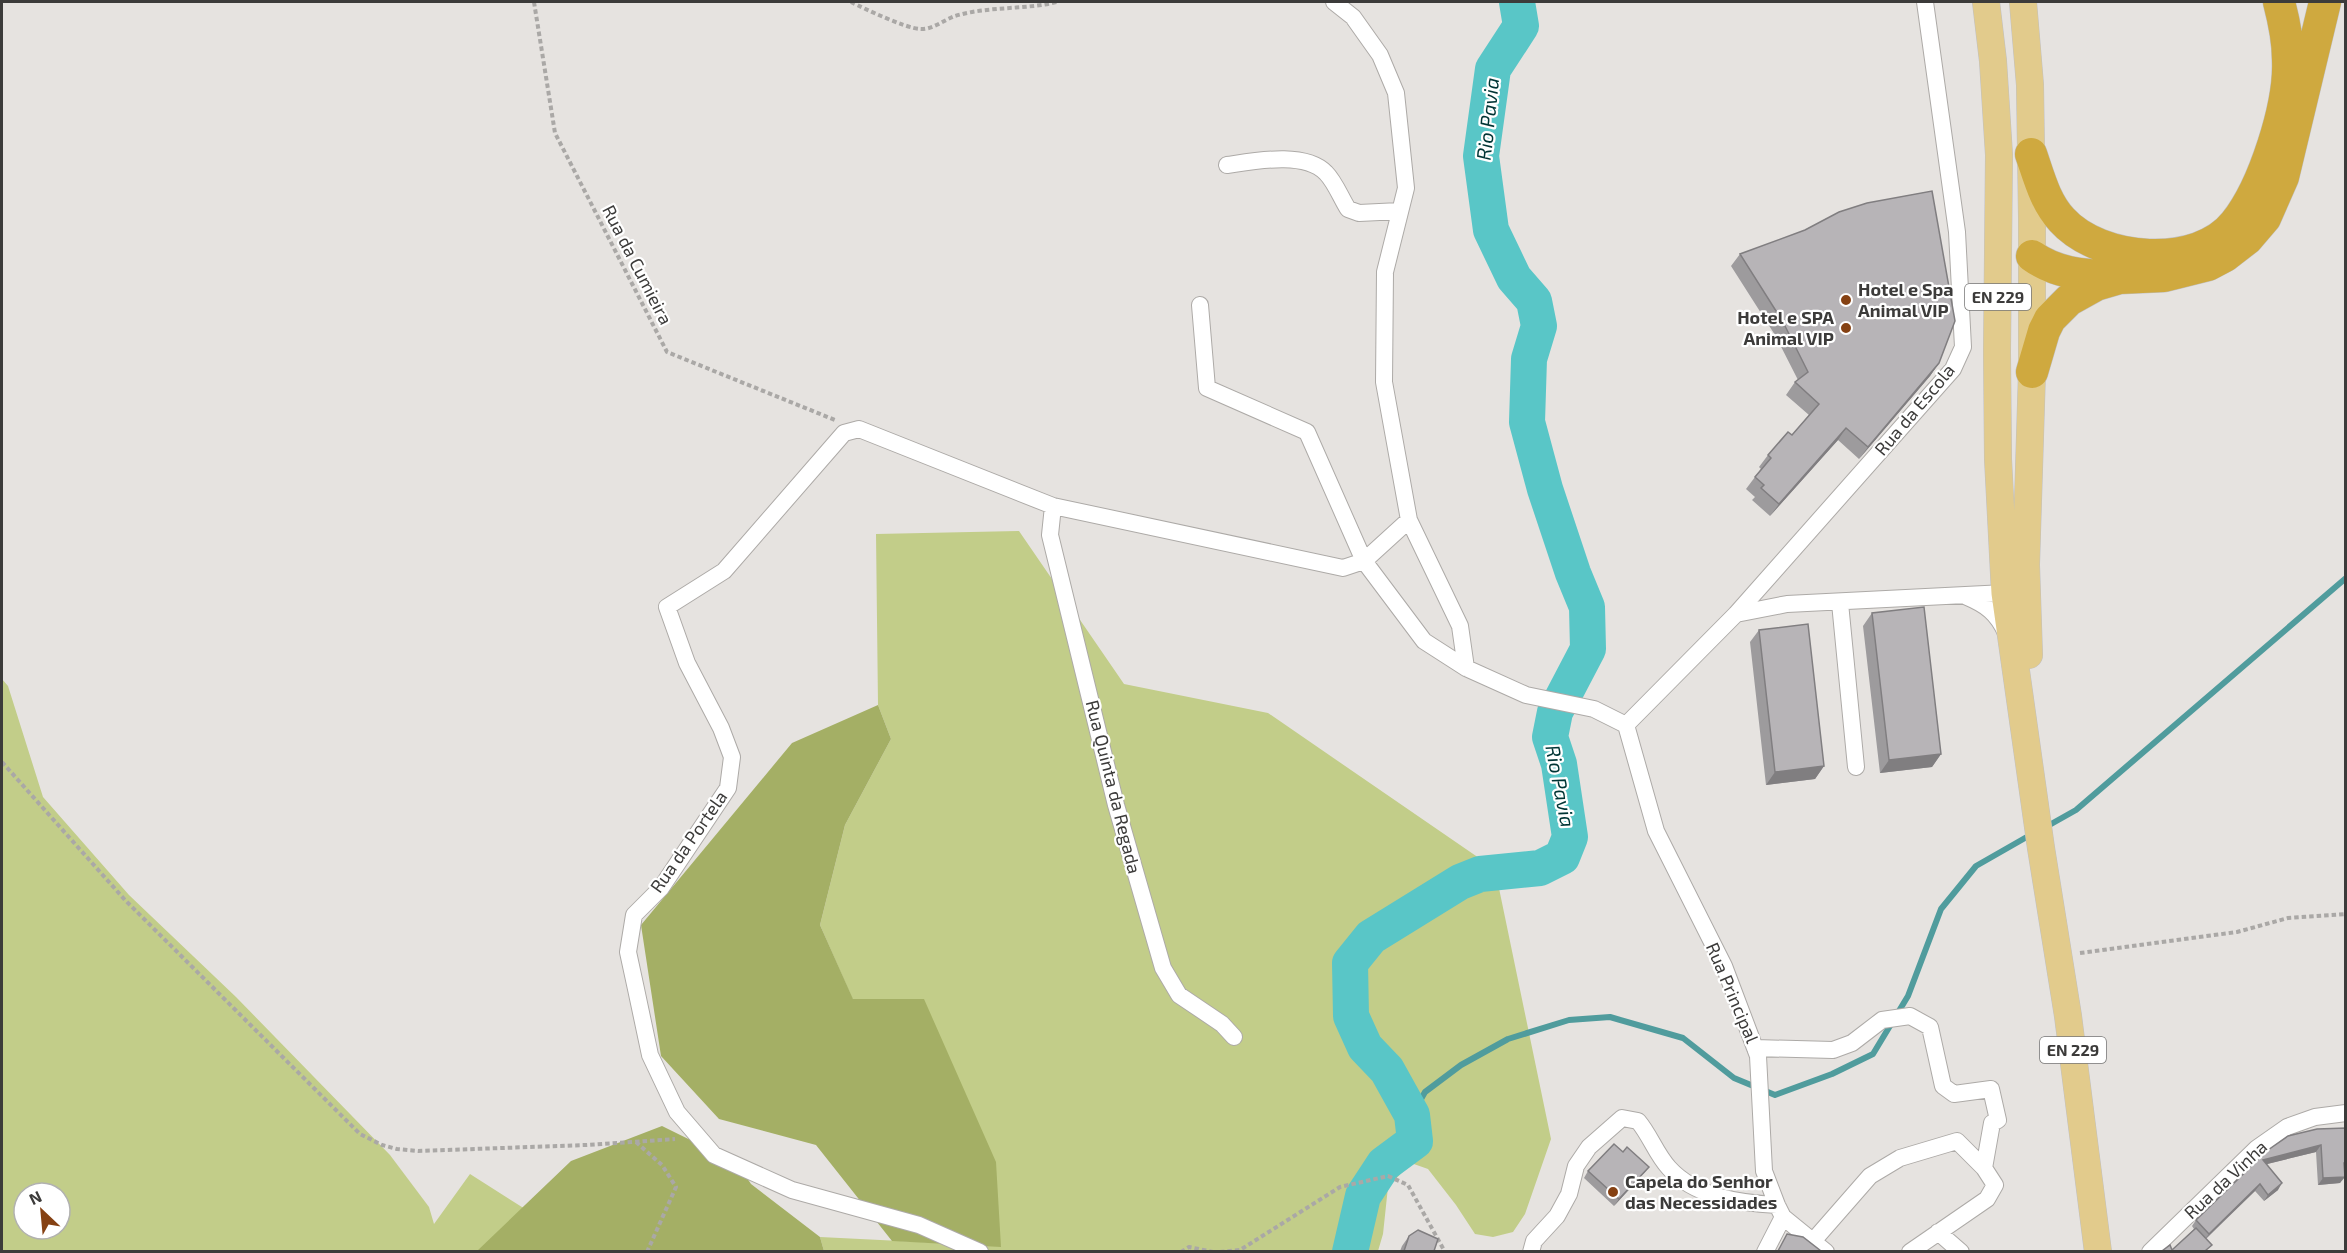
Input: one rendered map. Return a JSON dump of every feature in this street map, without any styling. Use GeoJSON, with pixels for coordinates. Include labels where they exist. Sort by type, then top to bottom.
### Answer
{"type":"FeatureCollection","features":[{"type":"Feature","properties":{"kind":"highway"},"geometry":{"type":"LineString","coordinates":[[2032,372],[2044,331],[2060,308],[2080,293],[2121,265],[2205,246],[2235,224],[2253,193],[2270,153],[2287,86],[2289,62],[2286,29],[2279,2]]}},
{"type":"Feature","properties":{"kind":"highway"},"geometry":{"type":"LineString","coordinates":[[2032,256],[2059,250],[2164,276],[2208,265],[2247,239],[2265,218],[2283,177],[2325,2]]}},
{"type":"Feature","properties":{"kind":"highway"},"geometry":{"type":"LineString","coordinates":[[2031,154],[2048,201],[2061,220],[2121,265]]}},
{"type":"Feature","properties":{"kind":"main road","name":"EN 229"},"geometry":{"type":"LineString","coordinates":[[1986,2],[1999,155],[1998,435],[2005,593],[2068,1016],[2098,1251]]}},
{"type":"Feature","properties":{"kind":"main road","name":"EN 229"},"geometry":{"type":"LineString","coordinates":[[2023,2],[2028,46],[2032,256],[2032,372],[2026,565],[2030,761]]}},
{"type":"Feature","properties":{"kind":"main road"},"geometry":{"type":"LineString","coordinates":[[1996,99],[2010,132],[2013,219],[2020,242],[2032,256],[2013,270],[1998,309]]}},
{"type":"Feature","properties":{"kind":"street"},"geometry":{"type":"LineString","coordinates":[[1334,2],[1353,17],[1380,55],[1396,93],[1406,188],[1385,272],[1384,382],[1409,519],[1460,626],[1466,668]]}},
{"type":"Feature","properties":{"kind":"street","name":"Rua da Escola"},"geometry":{"type":"LineString","coordinates":[[1626,725],[1736,614],[1953,369],[1963,347],[1957,232],[1925,2]]}},
{"type":"Feature","properties":{"kind":"street"},"geometry":{"type":"LineString","coordinates":[[1227,165],[1277,159],[1312,164],[1327,173],[1348,209],[1359,213],[1400,210]]}},
{"type":"Feature","properties":{"kind":"street"},"geometry":{"type":"LineString","coordinates":[[1200,305],[1207,388],[1307,432],[1364,561],[1424,641],[1466,668],[1526,695],[1594,709],[1626,725]]}},
{"type":"Feature","properties":{"kind":"street"},"geometry":{"type":"LineString","coordinates":[[844,433],[859,429],[1053,506],[1342,568],[1364,561],[1409,519]]}},
{"type":"Feature","properties":{"kind":"street","name":"Rua da Portela"},"geometry":{"type":"LineString","coordinates":[[844,433],[724,571],[667,607],[687,663],[721,728],[732,757],[728,788],[661,888],[633,915],[628,952],[650,1055],[676,1112],[714,1155],[792,1190],[875,1215],[919,1225],[980,1251]]}},
{"type":"Feature","properties":{"kind":"street","name":"Rua Quinta da Regada"},"geometry":{"type":"LineString","coordinates":[[1053,506],[1050,535],[1116,805],[1163,968],[1179,995],[1222,1024],[1234,1037]]}},
{"type":"Feature","properties":{"kind":"street"},"geometry":{"type":"LineString","coordinates":[[1960,594],[1988,584],[1994,578],[1999,569],[2002,550]]}},
{"type":"Feature","properties":{"kind":"street"},"geometry":{"type":"LineString","coordinates":[[1736,614],[1787,604],[2005,593],[2013,590],[2026,565]]}},
{"type":"Feature","properties":{"kind":"street"},"geometry":{"type":"LineString","coordinates":[[2005,593],[2012,597],[2016,604],[2020,652],[2030,673]]}},
{"type":"Feature","properties":{"kind":"street"},"geometry":{"type":"LineString","coordinates":[[1960,594],[1986,605],[1996,615],[2012,645]]}},
{"type":"Feature","properties":{"kind":"street"},"geometry":{"type":"LineString","coordinates":[[1840,603],[1856,767]]}},
{"type":"Feature","properties":{"kind":"street","name":"Rua Principal"},"geometry":{"type":"LineString","coordinates":[[1626,725],[1656,831],[1724,966],[1758,1056],[1764,1172],[1780,1211]]}},
{"type":"Feature","properties":{"kind":"street"},"geometry":{"type":"LineString","coordinates":[[1755,1048],[1833,1050],[1852,1043],[1882,1020],[1910,1016],[1930,1027],[1943,1086],[1954,1094],[1991,1089],[1998,1120],[1992,1123],[1984,1168]]}},
{"type":"Feature","properties":{"kind":"street","name":"Rua da Vinha"},"geometry":{"type":"LineString","coordinates":[[2150,1251],[2257,1148],[2287,1127],[2315,1117],[2346,1113]]}},
{"type":"Feature","properties":{"kind":"street"},"geometry":{"type":"LineString","coordinates":[[1531,1251],[1534,1241],[1557,1216],[1569,1194],[1576,1167],[1589,1147],[1622,1118],[1638,1121],[1669,1167],[1695,1188],[1780,1211],[1826,1251]]}},
{"type":"Feature","properties":{"kind":"street"},"geometry":{"type":"LineString","coordinates":[[1814,1240],[1870,1176],[1900,1158],[1957,1142],[1984,1168],[1995,1185],[1987,1199],[1910,1251]]}},
{"type":"Feature","properties":{"kind":"street"},"geometry":{"type":"LineString","coordinates":[[1765,1251],[1780,1211]]}},
{"type":"Feature","properties":{"kind":"street"},"geometry":{"type":"LineString","coordinates":[[1938,1232],[1960,1251]]}},
{"type":"Feature","properties":{"kind":"path","name":"Rua da Cumieira"},"geometry":{"type":"LineString","coordinates":[[534,2],[555,133],[667,352],[835,419],[844,433]]}},
{"type":"Feature","properties":{"kind":"path"},"geometry":{"type":"LineString","coordinates":[[850,2],[910,27],[922,29],[955,16],[989,10],[1034,7],[1057,2]]}},
{"type":"Feature","properties":{"kind":"path"},"geometry":{"type":"LineString","coordinates":[[2,762],[125,900],[360,1134],[369,1140],[397,1149],[458,1151],[699,1139]]}},
{"type":"Feature","properties":{"kind":"path"},"geometry":{"type":"LineString","coordinates":[[2075,953],[2236,932],[2288,918],[2346,914]]}},
{"type":"Feature","properties":{"kind":"path"},"geometry":{"type":"LineString","coordinates":[[636,1142],[662,1165],[676,1187],[647,1251]]}},
{"type":"Feature","properties":{"kind":"path"},"geometry":{"type":"LineString","coordinates":[[1220,1251],[1240,1250],[1340,1187],[1388,1176],[1408,1185],[1445,1251]]}},
{"type":"Feature","properties":{"kind":"path"},"geometry":{"type":"LineString","coordinates":[[1181,1251],[1189,1247],[1213,1251]]}},
{"type":"Feature","properties":{"kind":"green space"},"geometry":{"type":"Polygon","coordinates":[[[1019,531],[1124,684],[1268,713],[1495,869],[1551,1139],[1525,1214],[1513,1232],[1493,1237],[1475,1234],[1428,1169],[1411,1163],[1388,1187],[1383,1234],[1378,1251],[824,1251],[820,1237],[1001,1246],[853,1000],[820,925],[845,825],[891,739],[878,705],[876,534],[1019,531]]]}},
{"type":"Feature","properties":{"kind":"green space"},"geometry":{"type":"Polygon","coordinates":[[[2,679],[8,686],[43,797],[129,895],[236,997],[390,1155],[429,1207],[434,1224],[470,1174],[533,1214],[506,1251],[2,1251],[2,679]]]}},
{"type":"Feature","properties":{"kind":"green space"},"geometry":{"type":"Polygon","coordinates":[[[878,705],[891,739],[845,825],[820,925],[853,999],[924,999],[996,1162],[1001,1247],[892,1241],[816,1145],[719,1119],[661,1056],[641,925],[792,743],[878,705]]]}},
{"type":"Feature","properties":{"kind":"green space"},"geometry":{"type":"Polygon","coordinates":[[[662,1126],[737,1163],[751,1184],[820,1237],[824,1251],[476,1252],[571,1161],[662,1126]]]}},
{"type":"Feature","properties":{"kind":"building","name":"Hotel e Spa Animal VIP"},"geometry":{"type":"Polygon","coordinates":[[[1932,191],[1955,321],[1939,363],[1868,447],[1846,428],[1779,504],[1761,488],[1764,485],[1755,477],[1771,458],[1768,455],[1788,432],[1792,435],[1819,404],[1795,382],[1808,372],[1783,322],[1740,254],[1805,230],[1839,212],[1867,203],[1932,191]]]}},
{"type":"Feature","properties":{"kind":"building"},"geometry":{"type":"Polygon","coordinates":[[[1924,607],[1941,754],[1889,760],[1872,613],[1924,607]]]}},
{"type":"Feature","properties":{"kind":"building"},"geometry":{"type":"Polygon","coordinates":[[[1808,624],[1824,766],[1775,772],[1759,630],[1808,624]]]}},
{"type":"Feature","properties":{"kind":"building"},"geometry":{"type":"Polygon","coordinates":[[[2346,1128],[2345,1177],[2323,1178],[2321,1145],[2263,1160],[2282,1183],[2268,1195],[2260,1184],[2209,1234],[2196,1220],[2268,1150],[2288,1136],[2317,1129],[2346,1128]]]}},
{"type":"Feature","properties":{"kind":"building","name":"Capela do Senhor das Necessidades"},"geometry":{"type":"Polygon","coordinates":[[[1614,1144],[1623,1152],[1627,1147],[1649,1167],[1619,1199],[1588,1171],[1614,1144]]]}},
{"type":"Feature","properties":{"kind":"building"},"geometry":{"type":"Polygon","coordinates":[[[2196,1228],[2212,1245],[2205,1251],[2162,1251],[2170,1245],[2172,1250],[2196,1228]]]}},
{"type":"Feature","properties":{"kind":"building"},"geometry":{"type":"Polygon","coordinates":[[[1418,1230],[1438,1239],[1434,1251],[1404,1251],[1409,1236],[1418,1230]]]}},
{"type":"Feature","properties":{"kind":"building"},"geometry":{"type":"Polygon","coordinates":[[[1787,1234],[1803,1237],[1821,1251],[1778,1251],[1787,1234]]]}},
{"type":"Feature","properties":{"kind":"waterway","name":"Rio Pavia"},"geometry":{"type":"LineString","coordinates":[[1350,1252],[1363,1196],[1384,1164],[1415,1141],[1412,1115],[1387,1070],[1365,1047],[1351,1016],[1350,963],[1371,937],[1460,882],[1480,874],[1540,868],[1562,857],[1570,837],[1559,764],[1550,737],[1555,712],[1588,649],[1587,607],[1545,489],[1527,422],[1529,359],[1539,326],[1534,301],[1514,278],[1491,230],[1481,156],[1493,69],[1521,26],[1517,2]]}},
{"type":"Feature","properties":{"kind":"waterway"},"geometry":{"type":"LineString","coordinates":[[2044,828],[2076,810],[2346,578]]}},
{"type":"Feature","properties":{"kind":"waterway"},"geometry":{"type":"LineString","coordinates":[[1412,1115],[1425,1092],[1461,1065],[1508,1039],[1569,1020],[1610,1017],[1683,1038],[1734,1078],[1775,1095],[1832,1074],[1873,1054],[1908,996],[1941,909],[1976,866],[2032,834]]}},
{"type":"Feature","properties":{"kind":"place","name":"Hotel e Spa Animal VIP"},"geometry":{"type":"Point","coordinates":[1846,300]}},
{"type":"Feature","properties":{"kind":"place","name":"Hotel e SPA Animal VIP"},"geometry":{"type":"Point","coordinates":[1846,328]}},
{"type":"Feature","properties":{"kind":"place","name":"Capela do Senhor das Necessidades"},"geometry":{"type":"Point","coordinates":[1613,1192]}}]}
